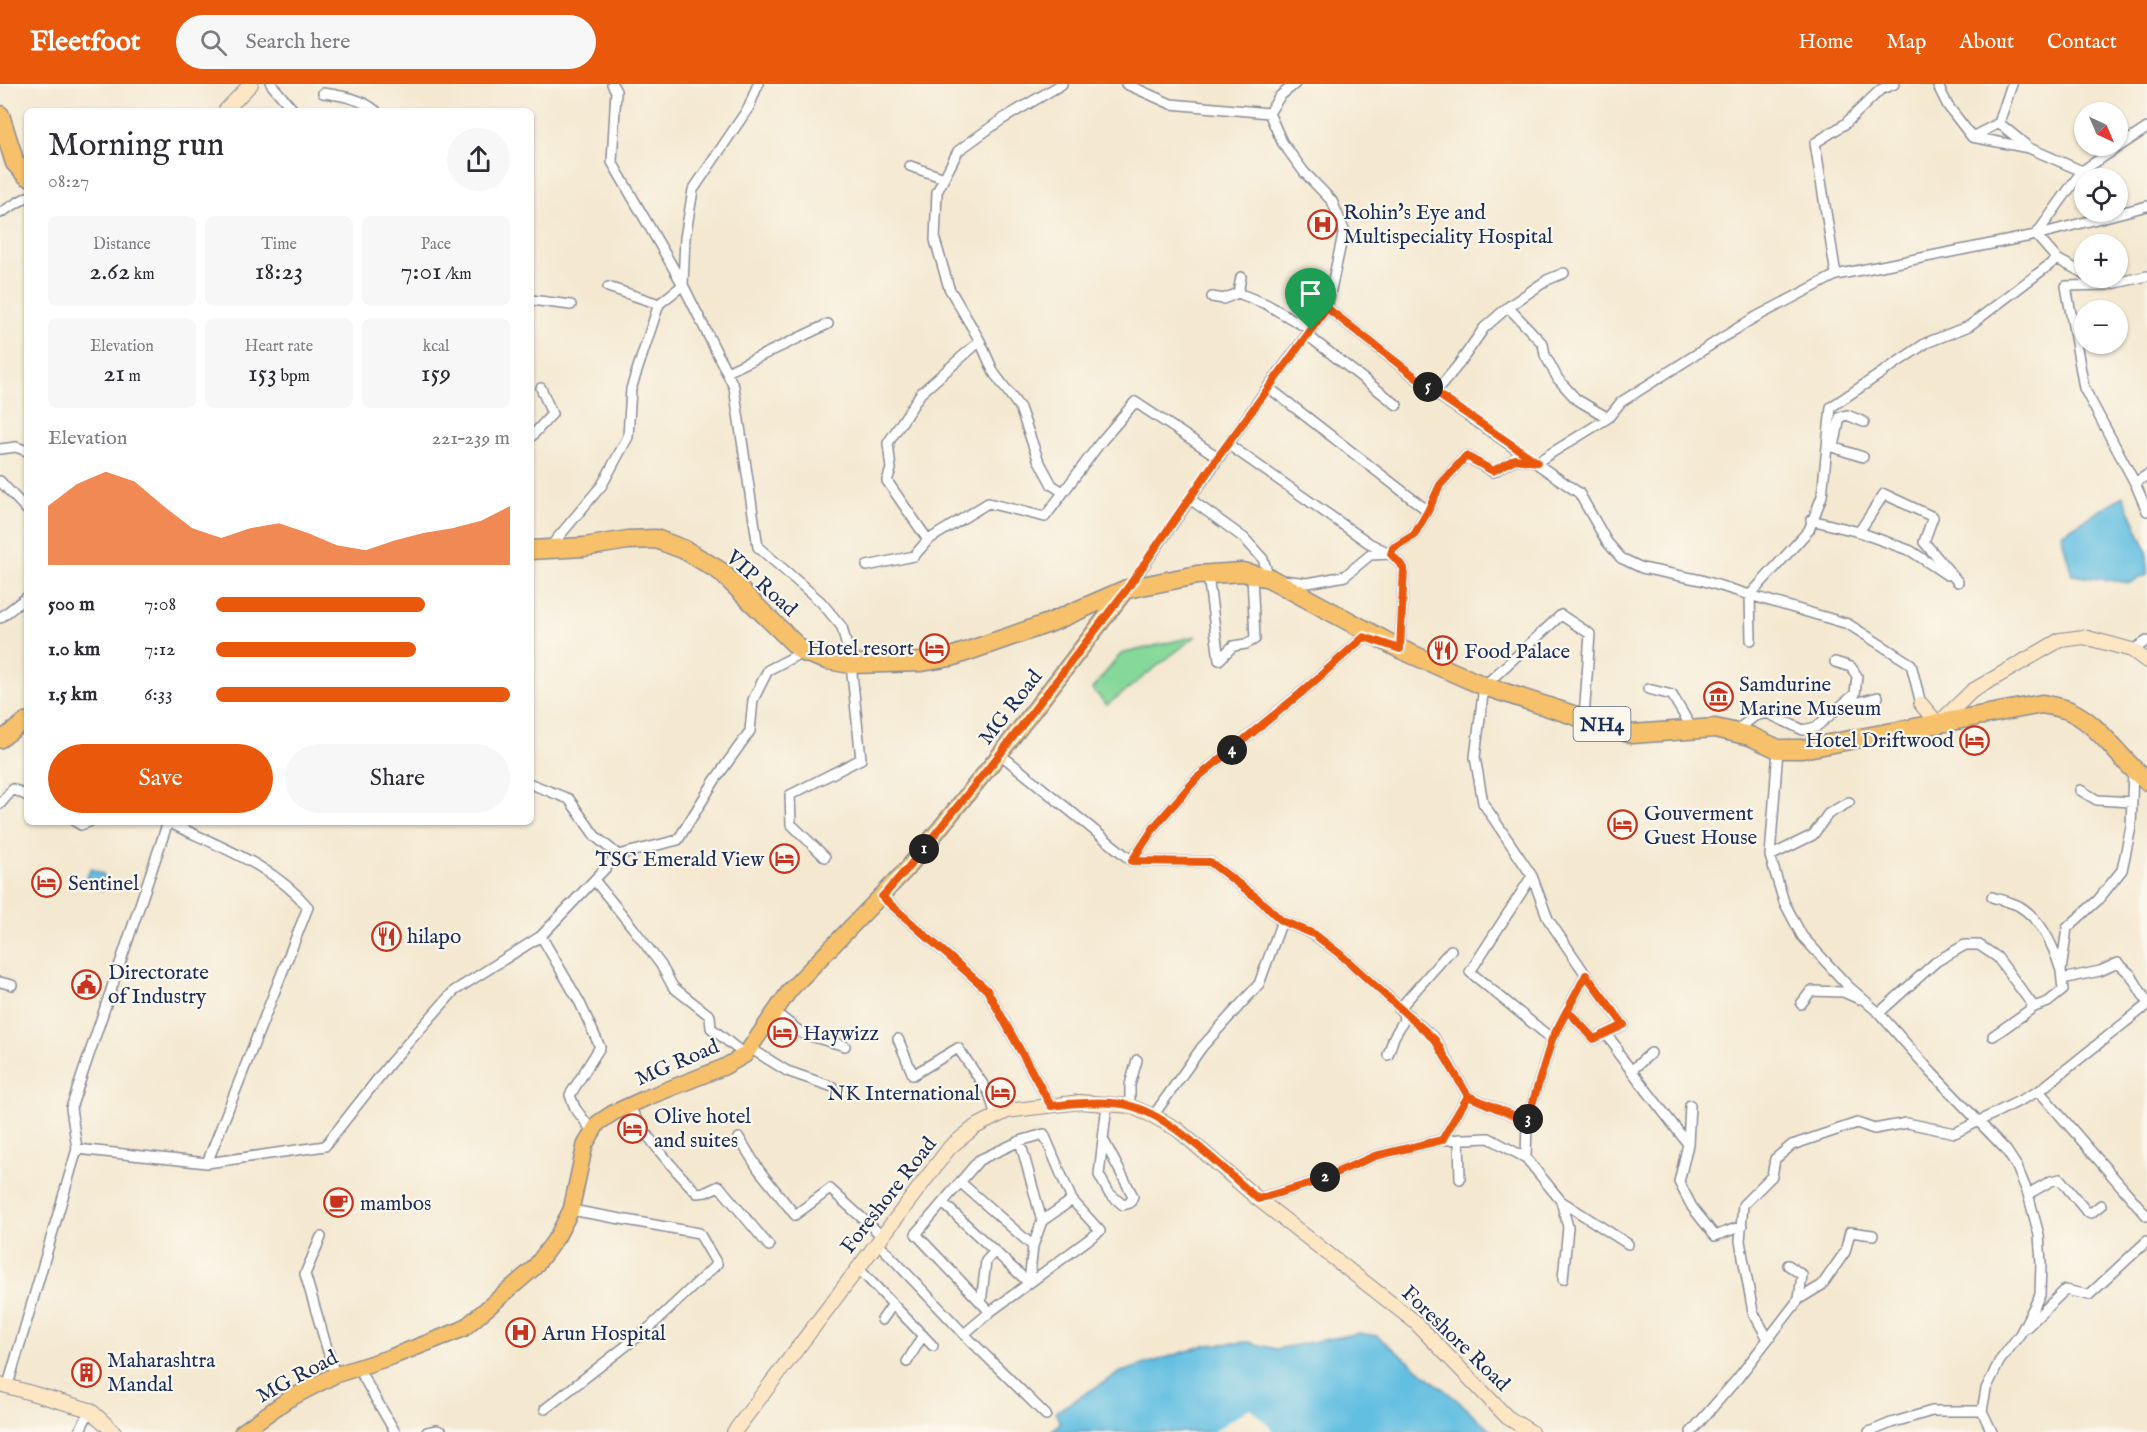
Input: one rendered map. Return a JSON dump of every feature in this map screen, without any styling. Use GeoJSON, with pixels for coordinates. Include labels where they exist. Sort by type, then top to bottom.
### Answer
{"type":"FeatureCollection","features":[{"type":"Feature","properties":{"kind":"highway"},"geometry":{"type":"LineString","coordinates":[[0,115],[15,163],[24,173]]}},
{"type":"Feature","properties":{"kind":"highway","name":"VIP Road"},"geometry":{"type":"LineString","coordinates":[[540,549],[656,539],[685,550],[720,571],[803,652],[827,660],[851,664],[922,662],[951,657],[1049,623],[1127,589]]}},
{"type":"Feature","properties":{"kind":"highway","name":"NH4"},"geometry":{"type":"LineString","coordinates":[[1127,589],[1208,575],[1242,572],[1260,577],[1400,649],[1484,686],[1632,734],[1716,728],[1750,736],[1778,749],[1802,749],[2042,704],[2069,711],[2096,728],[2140,775]]}},
{"type":"Feature","properties":{"kind":"main road"},"geometry":{"type":"LineString","coordinates":[[228,108],[251,84]]}},
{"type":"Feature","properties":{"kind":"main road","name":"MG Road"},"geometry":{"type":"LineString","coordinates":[[242,1432],[287,1400],[335,1375],[392,1357],[463,1329],[534,1269],[557,1237],[571,1210],[585,1145],[598,1123],[629,1106],[724,1067],[748,1052],[790,990],[906,870],[1000,754],[1127,589]]}},
{"type":"Feature","properties":{"kind":"main road"},"geometry":{"type":"LineString","coordinates":[[1921,704],[1938,724],[1972,691],[2060,640],[2084,637],[2132,650],[2147,660]]}},
{"type":"Feature","properties":{"kind":"main road"},"geometry":{"type":"LineString","coordinates":[[0,740],[24,722]]}},
{"type":"Feature","properties":{"kind":"main road","name":"Foreshore Road"},"geometry":{"type":"LineString","coordinates":[[734,1432],[950,1147],[975,1126],[1007,1111],[1080,1102],[1130,1106],[1177,1129],[1258,1199],[1414,1321],[1507,1417],[1530,1432]]}},
{"type":"Feature","properties":{"kind":"main road"},"geometry":{"type":"LineString","coordinates":[[4,1384],[90,1410],[114,1432]]}},
{"type":"Feature","properties":{"kind":"street"},"geometry":{"type":"LineString","coordinates":[[271,84],[291,108]]}},
{"type":"Feature","properties":{"kind":"street"},"geometry":{"type":"LineString","coordinates":[[612,84],[616,91],[612,162],[683,285],[734,387],[758,548],[821,602],[842,627],[851,664],[861,759],[790,795],[791,824],[825,857]]}},
{"type":"Feature","properties":{"kind":"street"},"geometry":{"type":"LineString","coordinates":[[683,285],[685,237],[693,190],[748,107],[758,84]]}},
{"type":"Feature","properties":{"kind":"street"},"geometry":{"type":"LineString","coordinates":[[1062,84],[1001,120],[958,151],[937,192],[935,240],[950,288],[980,341],[994,373],[1020,408],[1038,459],[1052,485],[1063,492]]}},
{"type":"Feature","properties":{"kind":"street"},"geometry":{"type":"LineString","coordinates":[[1126,84],[1171,104],[1269,113]]}},
{"type":"Feature","properties":{"kind":"street"},"geometry":{"type":"LineString","coordinates":[[1269,113],[1280,96],[1295,84]]}},
{"type":"Feature","properties":{"kind":"street"},"geometry":{"type":"LineString","coordinates":[[1836,275],[1815,143],[1845,124],[1880,90],[1894,84]]}},
{"type":"Feature","properties":{"kind":"street"},"geometry":{"type":"LineString","coordinates":[[1937,84],[1948,106],[1972,137],[2029,148],[2075,168]]}},
{"type":"Feature","properties":{"kind":"street"},"geometry":{"type":"LineString","coordinates":[[1972,137],[1999,123],[2012,84]]}},
{"type":"Feature","properties":{"kind":"street"},"geometry":{"type":"LineString","coordinates":[[323,93],[346,96],[372,108]]}},
{"type":"Feature","properties":{"kind":"street"},"geometry":{"type":"LineString","coordinates":[[1127,589],[1218,457],[1327,308],[1344,230],[1332,201],[1304,172],[1282,142],[1269,113]]}},
{"type":"Feature","properties":{"kind":"street"},"geometry":{"type":"LineString","coordinates":[[1999,123],[2029,148]]}},
{"type":"Feature","properties":{"kind":"street"},"geometry":{"type":"LineString","coordinates":[[2087,168],[2147,128]]}},
{"type":"Feature","properties":{"kind":"street"},"geometry":{"type":"LineString","coordinates":[[910,166],[944,178]]}},
{"type":"Feature","properties":{"kind":"street"},"geometry":{"type":"LineString","coordinates":[[2036,235],[2074,182]]}},
{"type":"Feature","properties":{"kind":"street"},"geometry":{"type":"LineString","coordinates":[[0,213],[24,199]]}},
{"type":"Feature","properties":{"kind":"street"},"geometry":{"type":"LineString","coordinates":[[1391,554],[1393,548],[1414,535],[1440,485],[1466,456],[1493,471],[1515,459],[1537,462],[1608,418],[1621,402],[1752,319],[1836,275],[2036,235],[2147,206]]}},
{"type":"Feature","properties":{"kind":"street"},"geometry":{"type":"LineString","coordinates":[[2036,235],[2057,259],[2074,268]]}},
{"type":"Feature","properties":{"kind":"street"},"geometry":{"type":"LineString","coordinates":[[1831,446],[1831,407],[1926,343],[1969,326],[2057,259]]}},
{"type":"Feature","properties":{"kind":"street"},"geometry":{"type":"LineString","coordinates":[[1436,393],[1484,328],[1547,280],[1564,273]]}},
{"type":"Feature","properties":{"kind":"street"},"geometry":{"type":"LineString","coordinates":[[2128,280],[2147,276]]}},
{"type":"Feature","properties":{"kind":"street"},"geometry":{"type":"LineString","coordinates":[[1238,292],[1241,277]]}},
{"type":"Feature","properties":{"kind":"street"},"geometry":{"type":"LineString","coordinates":[[540,549],[602,485],[628,437],[631,389],[659,303],[683,285]]}},
{"type":"Feature","properties":{"kind":"street"},"geometry":{"type":"LineString","coordinates":[[2074,286],[2066,286],[2084,388],[2136,483],[2147,511]]}},
{"type":"Feature","properties":{"kind":"street"},"geometry":{"type":"LineString","coordinates":[[608,287],[659,303]]}},
{"type":"Feature","properties":{"kind":"street"},"geometry":{"type":"LineString","coordinates":[[1212,297],[1223,299],[1238,292],[1266,304],[1309,333],[1397,405]]}},
{"type":"Feature","properties":{"kind":"street"},"geometry":{"type":"LineString","coordinates":[[534,300],[571,305]]}},
{"type":"Feature","properties":{"kind":"street"},"geometry":{"type":"LineString","coordinates":[[1509,307],[1543,344],[1545,355],[1558,379],[1576,399],[1608,418]]}},
{"type":"Feature","properties":{"kind":"street"},"geometry":{"type":"LineString","coordinates":[[1327,308],[1436,393],[1579,493],[1607,543],[1621,558],[1642,568],[1701,580],[1848,624],[1911,664],[1921,704]]}},
{"type":"Feature","properties":{"kind":"street"},"geometry":{"type":"LineString","coordinates":[[727,372],[828,324]]}},
{"type":"Feature","properties":{"kind":"street"},"geometry":{"type":"LineString","coordinates":[[928,540],[887,481],[891,469],[888,443],[921,393],[980,341]]}},
{"type":"Feature","properties":{"kind":"street"},"geometry":{"type":"LineString","coordinates":[[1268,387],[1428,511]]}},
{"type":"Feature","properties":{"kind":"street"},"geometry":{"type":"LineString","coordinates":[[534,434],[552,414],[541,388]]}},
{"type":"Feature","properties":{"kind":"street"},"geometry":{"type":"LineString","coordinates":[[867,566],[914,556],[928,540],[987,503],[1045,517],[1100,443],[1135,402],[1218,457]]}},
{"type":"Feature","properties":{"kind":"street"},"geometry":{"type":"LineString","coordinates":[[1750,640],[1750,595],[1809,530],[1822,496],[1831,446],[1840,417],[1847,415],[1864,422]]}},
{"type":"Feature","properties":{"kind":"street"},"geometry":{"type":"LineString","coordinates":[[1132,861],[1155,826],[1197,778],[1301,693],[1364,637],[1400,649],[1404,568],[1391,554],[1369,543],[1229,445]]}},
{"type":"Feature","properties":{"kind":"street"},"geometry":{"type":"LineString","coordinates":[[1831,446],[1863,457]]}},
{"type":"Feature","properties":{"kind":"street"},"geometry":{"type":"LineString","coordinates":[[0,449],[16,447],[24,450]]}},
{"type":"Feature","properties":{"kind":"street"},"geometry":{"type":"LineString","coordinates":[[2136,483],[2147,475]]}},
{"type":"Feature","properties":{"kind":"street"},"geometry":{"type":"LineString","coordinates":[[0,481],[24,507]]}},
{"type":"Feature","properties":{"kind":"street"},"geometry":{"type":"LineString","coordinates":[[1811,520],[1859,532],[1911,551],[1958,582],[1924,542],[1933,517],[1884,494],[1859,532]]}},
{"type":"Feature","properties":{"kind":"street"},"geometry":{"type":"LineString","coordinates":[[1190,499],[1244,538],[1263,559],[1255,639],[1246,644],[1233,646],[1218,660],[1217,634],[1208,575]]}},
{"type":"Feature","properties":{"kind":"street"},"geometry":{"type":"LineString","coordinates":[[1260,577],[1308,583],[1345,576],[1370,555],[1391,554]]}},
{"type":"Feature","properties":{"kind":"street"},"geometry":{"type":"LineString","coordinates":[[0,618],[24,599]]}},
{"type":"Feature","properties":{"kind":"street"},"geometry":{"type":"LineString","coordinates":[[1567,1010],[1594,1039],[1624,1025],[1548,919],[1532,876],[1483,803],[1475,757],[1484,686],[1561,615],[1590,634],[1584,718]]}},
{"type":"Feature","properties":{"kind":"street"},"geometry":{"type":"LineString","coordinates":[[2132,650],[2147,641]]}},
{"type":"Feature","properties":{"kind":"street"},"geometry":{"type":"LineString","coordinates":[[77,1149],[207,1163],[325,1146],[391,1062],[454,991],[541,936],[618,855],[678,840],[715,780],[750,731],[753,700],[768,670],[803,652]]}},
{"type":"Feature","properties":{"kind":"street"},"geometry":{"type":"LineString","coordinates":[[1734,732],[1755,716],[1767,712],[1803,730],[1816,727],[1855,694],[1857,676],[1851,667],[1835,662]]}},
{"type":"Feature","properties":{"kind":"street"},"geometry":{"type":"LineString","coordinates":[[1648,689],[1672,694],[1693,730]]}},
{"type":"Feature","properties":{"kind":"street"},"geometry":{"type":"LineString","coordinates":[[1841,706],[1878,697]]}},
{"type":"Feature","properties":{"kind":"street"},"geometry":{"type":"LineString","coordinates":[[1778,749],[1770,856],[1784,902],[1802,936],[1848,986],[1879,1012],[1932,1073],[2006,1150],[2017,1167],[2028,1194],[2039,1234],[2041,1263],[2040,1295],[2020,1335]]}},
{"type":"Feature","properties":{"kind":"street"},"geometry":{"type":"LineString","coordinates":[[1000,754],[1132,861],[1210,862],[1257,898],[1282,921],[1314,934],[1341,955],[1435,1040],[1468,1096],[1527,1121]]}},
{"type":"Feature","properties":{"kind":"street"},"geometry":{"type":"LineString","coordinates":[[2061,975],[2067,928],[2098,900],[2122,870],[2131,827],[2132,802],[2140,775]]}},
{"type":"Feature","properties":{"kind":"street"},"geometry":{"type":"LineString","coordinates":[[534,785],[569,799],[595,836],[618,855]]}},
{"type":"Feature","properties":{"kind":"street"},"geometry":{"type":"LineString","coordinates":[[0,804],[13,789],[24,794]]}},
{"type":"Feature","properties":{"kind":"street"},"geometry":{"type":"LineString","coordinates":[[2080,790],[2097,800],[2132,802]]}},
{"type":"Feature","properties":{"kind":"street"},"geometry":{"type":"LineString","coordinates":[[1770,856],[1813,835],[1828,814],[1849,802]]}},
{"type":"Feature","properties":{"kind":"street"},"geometry":{"type":"LineString","coordinates":[[4,1384],[77,1149],[71,1108],[167,825]]}},
{"type":"Feature","properties":{"kind":"street"},"geometry":{"type":"LineString","coordinates":[[174,825],[267,870],[297,894],[308,907],[207,1163]]}},
{"type":"Feature","properties":{"kind":"street"},"geometry":{"type":"LineString","coordinates":[[1532,876],[1470,972],[1552,1039]]}},
{"type":"Feature","properties":{"kind":"street"},"geometry":{"type":"LineString","coordinates":[[595,881],[661,965],[673,987],[710,1016],[711,1028],[748,1052],[787,1071],[833,1087]]}},
{"type":"Feature","properties":{"kind":"street"},"geometry":{"type":"LineString","coordinates":[[882,897],[987,990],[1051,1106]]}},
{"type":"Feature","properties":{"kind":"street"},"geometry":{"type":"LineString","coordinates":[[1992,897],[2018,906],[2033,917],[2054,947],[2063,990],[1993,1036]]}},
{"type":"Feature","properties":{"kind":"street"},"geometry":{"type":"LineString","coordinates":[[1153,1116],[1202,1047],[1259,984],[1282,921]]}},
{"type":"Feature","properties":{"kind":"street"},"geometry":{"type":"LineString","coordinates":[[541,936],[580,1003],[600,1047],[570,1095],[575,1108],[593,1132]]}},
{"type":"Feature","properties":{"kind":"street"},"geometry":{"type":"LineString","coordinates":[[1879,1012],[1937,961],[1965,945],[1979,945],[1997,957],[2034,1007]]}},
{"type":"Feature","properties":{"kind":"street"},"geometry":{"type":"LineString","coordinates":[[1401,1010],[1451,950]]}},
{"type":"Feature","properties":{"kind":"street"},"geometry":{"type":"LineString","coordinates":[[1768,1339],[1753,1312],[1740,1241],[1743,1205],[1772,1176],[1775,1159],[1792,1145],[1857,1123],[1874,1129],[1907,1123],[1955,1133],[2039,1091],[2147,1004],[2131,975],[2118,963],[2100,971],[2061,975]]}},
{"type":"Feature","properties":{"kind":"street"},"geometry":{"type":"LineString","coordinates":[[1526,1158],[1527,1121],[1552,1039],[1586,975]]}},
{"type":"Feature","properties":{"kind":"street"},"geometry":{"type":"LineString","coordinates":[[0,982],[12,986]]}},
{"type":"Feature","properties":{"kind":"street"},"geometry":{"type":"LineString","coordinates":[[1802,1004],[1811,991],[1843,992],[1869,1004]]}},
{"type":"Feature","properties":{"kind":"street"},"geometry":{"type":"LineString","coordinates":[[1388,1055],[1394,1037],[1404,1020],[1401,1010]]}},
{"type":"Feature","properties":{"kind":"street"},"geometry":{"type":"LineString","coordinates":[[776,1012],[803,1034],[844,1046]]}},
{"type":"Feature","properties":{"kind":"street"},"geometry":{"type":"LineString","coordinates":[[1606,1034],[1688,1144]]}},
{"type":"Feature","properties":{"kind":"street"},"geometry":{"type":"LineString","coordinates":[[898,1039],[913,1075],[958,1048],[989,1093],[996,1116]]}},
{"type":"Feature","properties":{"kind":"street"},"geometry":{"type":"LineString","coordinates":[[1632,1070],[1651,1053]]}},
{"type":"Feature","properties":{"kind":"street"},"geometry":{"type":"LineString","coordinates":[[1130,1106],[1130,1085],[1137,1060]]}},
{"type":"Feature","properties":{"kind":"street"},"geometry":{"type":"LineString","coordinates":[[2039,1091],[2147,1216]]}},
{"type":"Feature","properties":{"kind":"street"},"geometry":{"type":"LineString","coordinates":[[1442,1140],[1468,1096]]}},
{"type":"Feature","properties":{"kind":"street"},"geometry":{"type":"LineString","coordinates":[[1103,1139],[1133,1196],[1130,1203],[1122,1205],[1109,1193],[1099,1176],[1103,1139],[1107,1104]]}},
{"type":"Feature","properties":{"kind":"street"},"geometry":{"type":"LineString","coordinates":[[1690,1105],[1688,1144],[1680,1182],[1692,1207],[1715,1236],[1742,1226]]}},
{"type":"Feature","properties":{"kind":"street"},"geometry":{"type":"LineString","coordinates":[[629,1106],[640,1127],[655,1147],[697,1193],[719,1186],[769,1246]]}},
{"type":"Feature","properties":{"kind":"street"},"geometry":{"type":"LineString","coordinates":[[964,1334],[990,1312],[1100,1231],[1072,1200],[1044,1134],[1020,1141],[979,1160],[916,1234],[990,1312]]}},
{"type":"Feature","properties":{"kind":"street"},"geometry":{"type":"LineString","coordinates":[[739,1138],[759,1170],[795,1215],[830,1189],[879,1239],[964,1334],[1046,1415]]}},
{"type":"Feature","properties":{"kind":"street"},"geometry":{"type":"LineString","coordinates":[[1258,1199],[1312,1183],[1375,1156],[1442,1140],[1489,1138],[1526,1158],[1561,1202],[1628,1244]]}},
{"type":"Feature","properties":{"kind":"street"},"geometry":{"type":"LineString","coordinates":[[1459,1139],[1460,1179]]}},
{"type":"Feature","properties":{"kind":"street"},"geometry":{"type":"LineString","coordinates":[[1020,1141],[1042,1221],[1033,1246],[1029,1283]]}},
{"type":"Feature","properties":{"kind":"street"},"geometry":{"type":"LineString","coordinates":[[2028,1194],[2051,1181],[2060,1179],[2086,1211],[2091,1213],[2102,1205]]}},
{"type":"Feature","properties":{"kind":"street"},"geometry":{"type":"LineString","coordinates":[[960,1182],[1033,1246]]}},
{"type":"Feature","properties":{"kind":"street"},"geometry":{"type":"LineString","coordinates":[[1042,1221],[1072,1200]]}},
{"type":"Feature","properties":{"kind":"street"},"geometry":{"type":"LineString","coordinates":[[1561,1202],[1568,1227],[1563,1279]]}},
{"type":"Feature","properties":{"kind":"street"},"geometry":{"type":"LineString","coordinates":[[943,1203],[1029,1283]]}},
{"type":"Feature","properties":{"kind":"street"},"geometry":{"type":"LineString","coordinates":[[545,1409],[649,1328],[717,1264],[699,1233],[571,1210]]}},
{"type":"Feature","properties":{"kind":"street"},"geometry":{"type":"LineString","coordinates":[[1691,1432],[1800,1299],[1822,1285],[1845,1252],[1850,1232],[1873,1235]]}},
{"type":"Feature","properties":{"kind":"street"},"geometry":{"type":"LineString","coordinates":[[321,1237],[305,1274],[335,1375]]}},
{"type":"Feature","properties":{"kind":"street"},"geometry":{"type":"LineString","coordinates":[[1992,1432],[1982,1411],[1986,1389],[1999,1362],[2020,1335],[2065,1290],[2089,1295],[2147,1241]]}},
{"type":"Feature","properties":{"kind":"street"},"geometry":{"type":"LineString","coordinates":[[981,1303],[986,1261],[995,1251]]}},
{"type":"Feature","properties":{"kind":"street"},"geometry":{"type":"LineString","coordinates":[[1788,1265],[1802,1275],[1800,1299]]}},
{"type":"Feature","properties":{"kind":"street"},"geometry":{"type":"LineString","coordinates":[[858,1268],[933,1346]]}},
{"type":"Feature","properties":{"kind":"street"},"geometry":{"type":"LineString","coordinates":[[882,1320],[893,1304]]}},
{"type":"Feature","properties":{"kind":"street"},"geometry":{"type":"LineString","coordinates":[[907,1362],[923,1335]]}},
{"type":"Feature","properties":{"kind":"street"},"geometry":{"type":"LineString","coordinates":[[358,1368],[395,1432]]}},
{"type":"Feature","properties":{"kind":"street"},"geometry":{"type":"LineString","coordinates":[[79,1432],[90,1410]]}},
{"type":"Feature","properties":{"kind":"street"},"geometry":{"type":"LineString","coordinates":[[1869,1432],[1932,1411],[1982,1411]]}},
{"type":"Feature","properties":{"kind":"street"},"geometry":{"type":"LineString","coordinates":[[427,1432],[437,1430],[442,1432]]}},
{"type":"Feature","properties":{"kind":"green space"},"geometry":{"type":"Polygon","coordinates":[[[1196,636],[1107,705],[1092,689],[1121,654],[1196,636]]]}},
{"type":"Feature","properties":{"kind":"water"},"geometry":{"type":"Polygon","coordinates":[[[2123,496],[2147,551],[2147,575],[2130,583],[2072,575],[2061,534],[2123,496]]]}},
{"type":"Feature","properties":{"kind":"water"},"geometry":{"type":"Polygon","coordinates":[[[92,869],[103,874],[107,882],[102,890],[92,885],[86,876],[92,869]]]}},
{"type":"Feature","properties":{"kind":"water"},"geometry":{"type":"Polygon","coordinates":[[[1359,1333],[1377,1336],[1493,1432],[1051,1432],[1060,1423],[1055,1412],[1121,1372],[1206,1345],[1248,1342],[1276,1349],[1359,1333]]]}},
{"type":"Feature","properties":{"kind":"pier"},"geometry":{"type":"Polygon","coordinates":[[[1250,1408],[1275,1432],[1212,1432],[1250,1408]]]}},
{"type":"Feature","properties":{"kind":"place","name":"Rohin's Eye and Multispeciality Hospital"},"geometry":{"type":"Point","coordinates":[1322,224]}},
{"type":"Feature","properties":{"kind":"place","name":"Hotel resort"},"geometry":{"type":"Point","coordinates":[935,648]}},
{"type":"Feature","properties":{"kind":"place","name":"Food Palace"},"geometry":{"type":"Point","coordinates":[1443,651]}},
{"type":"Feature","properties":{"kind":"place","name":"Samdurine Marine Museum"},"geometry":{"type":"Point","coordinates":[1718,696]}},
{"type":"Feature","properties":{"kind":"place","name":"Hotel Driftwood"},"geometry":{"type":"Point","coordinates":[1975,740]}},
{"type":"Feature","properties":{"kind":"place","name":"Gouverment Guest House"},"geometry":{"type":"Point","coordinates":[1623,825]}},
{"type":"Feature","properties":{"kind":"place","name":"TSG Emerald View"},"geometry":{"type":"Point","coordinates":[785,859]}},
{"type":"Feature","properties":{"kind":"place","name":"Sentinel"},"geometry":{"type":"Point","coordinates":[47,883]}},
{"type":"Feature","properties":{"kind":"place","name":"hilapo"},"geometry":{"type":"Point","coordinates":[386,936]}},
{"type":"Feature","properties":{"kind":"place","name":"Directorate of Industry"},"geometry":{"type":"Point","coordinates":[87,984]}},
{"type":"Feature","properties":{"kind":"place","name":"Haywizz"},"geometry":{"type":"Point","coordinates":[782,1033]}},
{"type":"Feature","properties":{"kind":"place","name":"NK International"},"geometry":{"type":"Point","coordinates":[1001,1093]}},
{"type":"Feature","properties":{"kind":"place","name":"Olive hotel and suites"},"geometry":{"type":"Point","coordinates":[633,1128]}},
{"type":"Feature","properties":{"kind":"place","name":"mambos"},"geometry":{"type":"Point","coordinates":[339,1203]}},
{"type":"Feature","properties":{"kind":"place","name":"Arun Hospital"},"geometry":{"type":"Point","coordinates":[521,1333]}},
{"type":"Feature","properties":{"kind":"place","name":"Maharashtra Mandal"},"geometry":{"type":"Point","coordinates":[86,1372]}},
{"type":"Feature","properties":{"kind":"route"},"geometry":{"type":"LineString","coordinates":[[1311,330],[1218,457],[1127,589],[1000,754],[882,897],[987,990],[1051,1106],[1080,1102],[1130,1106],[1153,1116],[1177,1129],[1258,1199],[1312,1183],[1375,1156],[1442,1140],[1468,1096],[1527,1121],[1552,1039],[1567,1010],[1594,1039],[1624,1025],[1586,975],[1552,1039],[1527,1121],[1468,1096],[1435,1040],[1341,955],[1314,934],[1282,921],[1257,898],[1210,862],[1132,861],[1155,826],[1197,778],[1301,693],[1364,637],[1400,649],[1404,568],[1391,554],[1393,548],[1414,535],[1440,485],[1466,456],[1493,471],[1515,459],[1537,462],[1436,393],[1327,308],[1311,330]]}}]}
